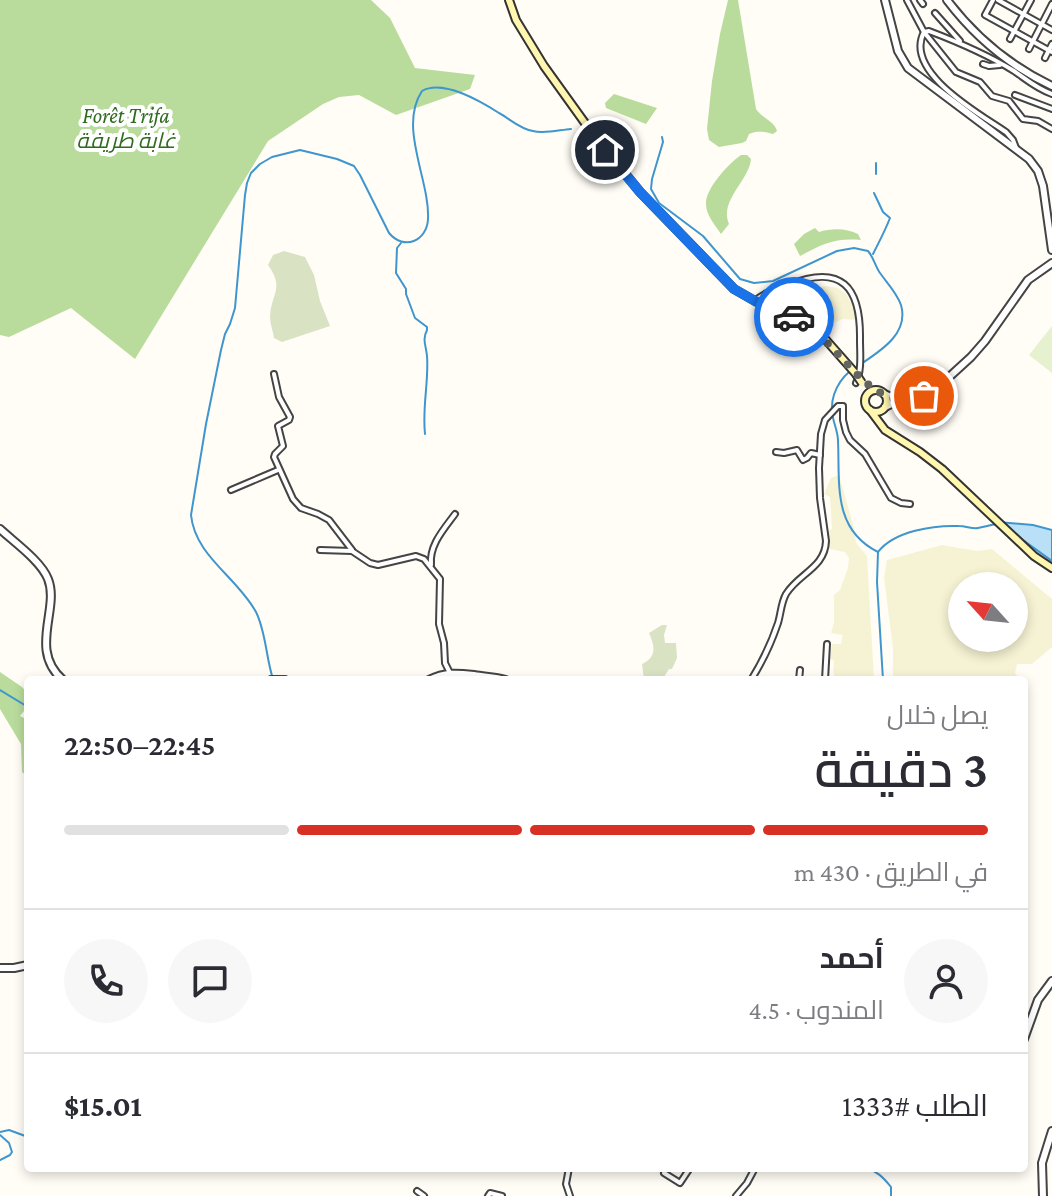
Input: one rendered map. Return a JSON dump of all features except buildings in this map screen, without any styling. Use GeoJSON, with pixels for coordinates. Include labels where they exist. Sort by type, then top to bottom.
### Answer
{"type":"FeatureCollection","features":[{"type":"Feature","properties":{"kind":"main road"},"geometry":{"type":"LineString","coordinates":[[509,0],[516,20],[544,66],[616,164],[725,281],[742,295],[819,333],[856,374],[866,397],[865,404],[885,430],[929,458],[1027,550],[1052,568]]}},
{"type":"Feature","properties":{"kind":"main road"},"geometry":{"type":"LineString","coordinates":[[860,382],[881,393],[886,402],[882,420],[894,435]]}},
{"type":"Feature","properties":{"kind":"main road"},"geometry":{"type":"LineString","coordinates":[[866,397],[872,391],[881,393]]}},
{"type":"Feature","properties":{"kind":"main road"},"geometry":{"type":"LineString","coordinates":[[870,410],[878,412],[884,408]]}},
{"type":"Feature","properties":{"kind":"street"},"geometry":{"type":"LineString","coordinates":[[885,0],[898,51],[908,68],[1016,148],[1041,176],[1052,250]]}},
{"type":"Feature","properties":{"kind":"street"},"geometry":{"type":"LineString","coordinates":[[907,0],[924,32],[959,74],[980,82],[992,96],[1009,101],[1023,119],[1038,121],[1052,129]]}},
{"type":"Feature","properties":{"kind":"street"},"geometry":{"type":"LineString","coordinates":[[947,0],[986,43],[1052,86]]}},
{"type":"Feature","properties":{"kind":"street"},"geometry":{"type":"LineString","coordinates":[[1050,51],[985,15],[996,0],[1052,30]]}},
{"type":"Feature","properties":{"kind":"street"},"geometry":{"type":"LineString","coordinates":[[1010,39],[1031,0]]}},
{"type":"Feature","properties":{"kind":"street"},"geometry":{"type":"LineString","coordinates":[[1029,49],[1052,4]]}},
{"type":"Feature","properties":{"kind":"street"},"geometry":{"type":"LineString","coordinates":[[935,13],[962,44]]}},
{"type":"Feature","properties":{"kind":"street"},"geometry":{"type":"LineString","coordinates":[[924,32],[921,48],[937,82],[1006,132],[1016,148]]}},
{"type":"Feature","properties":{"kind":"street"},"geometry":{"type":"LineString","coordinates":[[924,32],[932,32],[962,44],[1052,94]]}},
{"type":"Feature","properties":{"kind":"street"},"geometry":{"type":"LineString","coordinates":[[1045,58],[1052,44]]}},
{"type":"Feature","properties":{"kind":"street"},"geometry":{"type":"LineString","coordinates":[[983,64],[1002,64]]}},
{"type":"Feature","properties":{"kind":"street"},"geometry":{"type":"LineString","coordinates":[[1015,95],[1052,109]]}},
{"type":"Feature","properties":{"kind":"street"},"geometry":{"type":"LineString","coordinates":[[884,408],[930,393],[957,370],[985,341],[1024,284],[1051,264]]}},
{"type":"Feature","properties":{"kind":"street"},"geometry":{"type":"LineString","coordinates":[[755,301],[763,294],[820,277],[835,279],[848,288],[857,302],[860,316],[860,382]]}},
{"type":"Feature","properties":{"kind":"street"},"geometry":{"type":"LineString","coordinates":[[274,374],[279,397],[290,417],[278,426],[283,446],[274,457],[297,505],[329,520],[352,551],[373,564],[416,556],[424,559],[440,579],[439,624],[450,673]]}},
{"type":"Feature","properties":{"kind":"street"},"geometry":{"type":"LineString","coordinates":[[881,393],[904,400]]}},
{"type":"Feature","properties":{"kind":"street"},"geometry":{"type":"LineString","coordinates":[[753,676],[776,629],[786,595],[817,565],[825,550],[820,455],[822,427],[835,408],[843,406],[846,432],[865,454],[888,494],[896,501],[910,504]]}},
{"type":"Feature","properties":{"kind":"street"},"geometry":{"type":"LineString","coordinates":[[776,452],[797,450],[805,460],[811,453],[820,455]]}},
{"type":"Feature","properties":{"kind":"street"},"geometry":{"type":"LineString","coordinates":[[231,490],[278,470]]}},
{"type":"Feature","properties":{"kind":"street"},"geometry":{"type":"LineString","coordinates":[[431,567],[431,553],[455,514]]}},
{"type":"Feature","properties":{"kind":"street"},"geometry":{"type":"LineString","coordinates":[[0,529],[46,574],[51,591],[46,626],[47,650],[53,668],[60,676]]}},
{"type":"Feature","properties":{"kind":"street"},"geometry":{"type":"LineString","coordinates":[[320,550],[352,551]]}},
{"type":"Feature","properties":{"kind":"street"},"geometry":{"type":"LineString","coordinates":[[825,676],[827,644]]}},
{"type":"Feature","properties":{"kind":"street"},"geometry":{"type":"LineString","coordinates":[[799,676],[800,670]]}},
{"type":"Feature","properties":{"kind":"street"},"geometry":{"type":"LineString","coordinates":[[441,676],[450,673],[494,676]]}},
{"type":"Feature","properties":{"kind":"street"},"geometry":{"type":"LineString","coordinates":[[0,968],[24,966]]}},
{"type":"Feature","properties":{"kind":"street"},"geometry":{"type":"LineString","coordinates":[[1028,1028],[1038,1000],[1052,981]]}},
{"type":"Feature","properties":{"kind":"street"},"geometry":{"type":"LineString","coordinates":[[1043,1196],[1042,1163],[1052,1131]]}},
{"type":"Feature","properties":{"kind":"street"},"geometry":{"type":"LineString","coordinates":[[568,1172],[566,1184],[570,1196]]}},
{"type":"Feature","properties":{"kind":"street"},"geometry":{"type":"LineString","coordinates":[[664,1173],[680,1183],[687,1172]]}},
{"type":"Feature","properties":{"kind":"street"},"geometry":{"type":"LineString","coordinates":[[736,1196],[753,1172]]}},
{"type":"Feature","properties":{"kind":"street"},"geometry":{"type":"LineString","coordinates":[[417,1191],[424,1196]]}},
{"type":"Feature","properties":{"kind":"street"},"geometry":{"type":"LineString","coordinates":[[488,1196],[490,1193],[502,1196]]}},
{"type":"Feature","properties":{"kind":"shaded area"},"geometry":{"type":"Polygon","coordinates":[[[825,286],[838,288],[846,294],[856,320],[843,319],[832,323],[809,291],[825,286]]]}},
{"type":"Feature","properties":{"kind":"shaded area"},"geometry":{"type":"Polygon","coordinates":[[[839,475],[856,543],[867,556],[874,676],[834,676],[833,672],[834,661],[830,658],[832,644],[841,644],[843,635],[831,633],[834,595],[840,590],[849,558],[845,552],[830,549],[827,531],[832,529],[830,497],[824,494],[831,478],[839,475]]]}},
{"type":"Feature","properties":{"kind":"shaded area"},"geometry":{"type":"Polygon","coordinates":[[[942,545],[977,551],[992,549],[1020,572],[948,572],[948,652],[1028,652],[1028,579],[1052,599],[1052,647],[1032,664],[1017,664],[1017,676],[893,676],[893,649],[884,577],[887,560],[942,545]]]}},
{"type":"Feature","properties":{"kind":"green space","name":"Forêt Trifa غابة طريفة"},"geometry":{"type":"Polygon","coordinates":[[[0,0],[371,0],[390,18],[415,68],[475,75],[470,89],[396,115],[359,95],[339,97],[323,104],[268,141],[135,359],[71,308],[9,337],[0,335],[0,0]]]}},
{"type":"Feature","properties":{"kind":"green space"},"geometry":{"type":"Polygon","coordinates":[[[728,0],[738,0],[756,109],[777,131],[773,134],[752,133],[742,143],[719,147],[709,140],[707,129],[712,81],[728,0]]]}},
{"type":"Feature","properties":{"kind":"green space"},"geometry":{"type":"Polygon","coordinates":[[[614,94],[657,108],[646,124],[606,108],[605,103],[614,94]]]}},
{"type":"Feature","properties":{"kind":"green space"},"geometry":{"type":"Polygon","coordinates":[[[741,155],[751,159],[749,167],[731,199],[727,215],[729,224],[721,234],[711,220],[707,198],[719,177],[741,155]]]}},
{"type":"Feature","properties":{"kind":"green space"},"geometry":{"type":"Polygon","coordinates":[[[815,228],[819,232],[834,229],[849,231],[858,234],[861,240],[829,243],[800,256],[794,244],[815,228]]]}},
{"type":"Feature","properties":{"kind":"green space"},"geometry":{"type":"Polygon","coordinates":[[[284,251],[305,257],[330,326],[282,342],[274,338],[270,322],[276,280],[268,265],[273,255],[284,251]]]}},
{"type":"Feature","properties":{"kind":"green space"},"geometry":{"type":"Polygon","coordinates":[[[1052,326],[1052,373],[1029,355],[1052,326]]]}},
{"type":"Feature","properties":{"kind":"green space"},"geometry":{"type":"Polygon","coordinates":[[[667,625],[665,643],[676,643],[677,658],[665,676],[644,676],[642,664],[653,651],[649,633],[667,625]]]}},
{"type":"Feature","properties":{"kind":"green space"},"geometry":{"type":"Polygon","coordinates":[[[0,672],[24,689],[24,711],[20,716],[24,718],[24,774],[21,744],[0,709],[0,672]]]}},
{"type":"Feature","properties":{"kind":"water"},"geometry":{"type":"Polygon","coordinates":[[[998,522],[1052,530],[1052,561],[998,522]]]}},
{"type":"Feature","properties":{"kind":"waterway"},"geometry":{"type":"LineString","coordinates":[[272,676],[256,612],[200,543],[191,515],[221,350],[235,308],[245,195],[251,173],[272,157],[300,150],[354,166],[389,233],[401,242],[408,242],[424,233],[428,219],[413,121],[415,105],[422,91],[440,88],[461,93],[528,130],[571,129]]}},
{"type":"Feature","properties":{"kind":"waterway"},"geometry":{"type":"LineString","coordinates":[[662,137],[651,189],[659,203],[703,236],[740,279],[754,283],[773,281],[837,251],[854,248],[868,251],[897,296],[902,316],[896,335],[889,343],[855,368]]}},
{"type":"Feature","properties":{"kind":"waterway"},"geometry":{"type":"LineString","coordinates":[[876,163],[876,174]]}},
{"type":"Feature","properties":{"kind":"waterway"},"geometry":{"type":"LineString","coordinates":[[873,254],[890,218],[883,212],[874,193]]}},
{"type":"Feature","properties":{"kind":"waterway"},"geometry":{"type":"LineString","coordinates":[[401,243],[397,248],[396,273],[406,289],[415,318],[427,327],[425,434]]}},
{"type":"Feature","properties":{"kind":"waterway"},"geometry":{"type":"LineString","coordinates":[[850,371],[840,382],[832,401],[838,438],[839,489],[846,518],[853,531],[878,552]]}},
{"type":"Feature","properties":{"kind":"waterway"},"geometry":{"type":"LineString","coordinates":[[883,676],[878,552],[904,534],[927,528],[976,528],[997,524]]}},
{"type":"Feature","properties":{"kind":"waterway"},"geometry":{"type":"LineString","coordinates":[[0,690],[24,705]]}},
{"type":"Feature","properties":{"kind":"waterway"},"geometry":{"type":"LineString","coordinates":[[0,1132],[9,1130],[24,1136]]}},
{"type":"Feature","properties":{"kind":"waterway"},"geometry":{"type":"LineString","coordinates":[[0,1135],[9,1143],[12,1152],[0,1160]]}},
{"type":"Feature","properties":{"kind":"waterway"},"geometry":{"type":"LineString","coordinates":[[874,1172],[891,1187],[891,1196]]}},
{"type":"Feature","properties":{"kind":"way so far"},"geometry":{"type":"LineString","coordinates":[[794,317],[819,333],[870,386],[900,400],[924,396]]}},
{"type":"Feature","properties":{"kind":"route"},"geometry":{"type":"LineString","coordinates":[[605,150],[640,192],[734,289],[794,317]]}}]}
